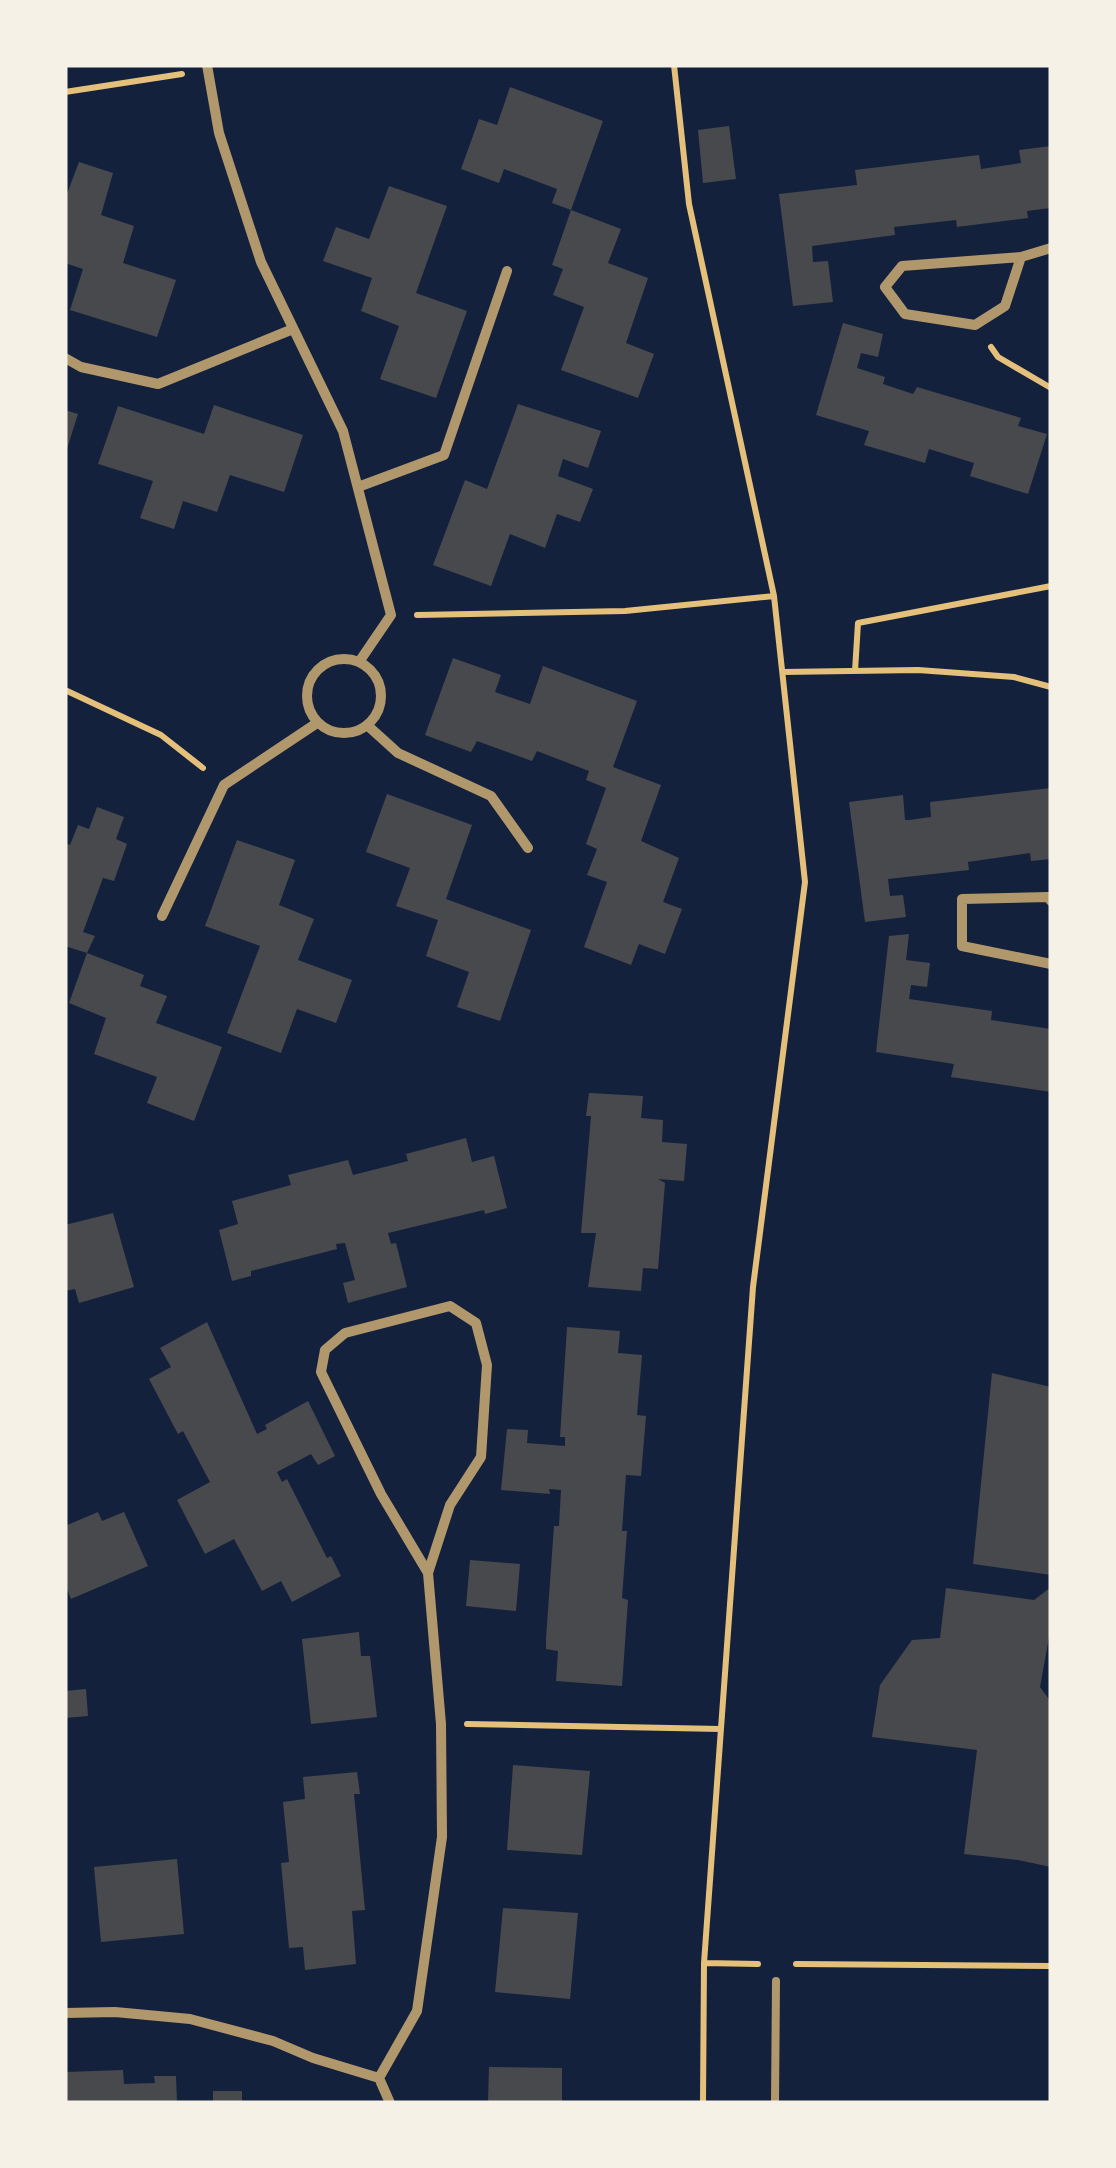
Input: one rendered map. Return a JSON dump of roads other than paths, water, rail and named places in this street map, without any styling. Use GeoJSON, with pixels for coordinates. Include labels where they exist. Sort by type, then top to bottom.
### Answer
{"type":"FeatureCollection","features":[{"type":"Feature","properties":{"kind":"street"},"geometry":{"type":"LineString","coordinates":[[208,68],[219,133],[262,262],[343,431],[391,616],[359,662]]}},
{"type":"Feature","properties":{"kind":"street"},"geometry":{"type":"LineString","coordinates":[[1020,258],[1005,306],[975,325],[905,314],[885,287],[902,266],[1020,258],[1051,248]]}},
{"type":"Feature","properties":{"kind":"street"},"geometry":{"type":"LineString","coordinates":[[358,487],[444,454],[507,271]]}},
{"type":"Feature","properties":{"kind":"street"},"geometry":{"type":"LineString","coordinates":[[65,358],[81,367],[158,384],[293,329]]}},
{"type":"Feature","properties":{"kind":"street"},"geometry":{"type":"LineString","coordinates":[[333,660],[359,662],[369,669],[380,692],[380,704],[367,725],[347,734],[336,733],[317,723],[306,700],[313,675],[333,660]]}},
{"type":"Feature","properties":{"kind":"street"},"geometry":{"type":"LineString","coordinates":[[162,916],[224,784],[317,723]]}},
{"type":"Feature","properties":{"kind":"street"},"geometry":{"type":"LineString","coordinates":[[367,725],[398,753],[491,796],[528,848]]}},
{"type":"Feature","properties":{"kind":"street"},"geometry":{"type":"LineString","coordinates":[[1051,901],[962,899],[962,946],[1051,964]]}},
{"type":"Feature","properties":{"kind":"street"},"geometry":{"type":"LineString","coordinates":[[379,2078],[417,2011],[442,1837],[441,1724],[428,1572],[450,1505],[481,1457],[487,1365],[476,1323],[450,1306],[345,1334],[325,1350],[321,1372],[381,1494],[428,1572]]}},
{"type":"Feature","properties":{"kind":"street"},"geometry":{"type":"LineString","coordinates":[[65,2012],[190,2019],[273,2040],[313,2058],[379,2078],[390,2103]]}},
{"type":"Feature","properties":{"kind":"lane"},"geometry":{"type":"LineString","coordinates":[[775,2103],[776,1981]]}}]}
